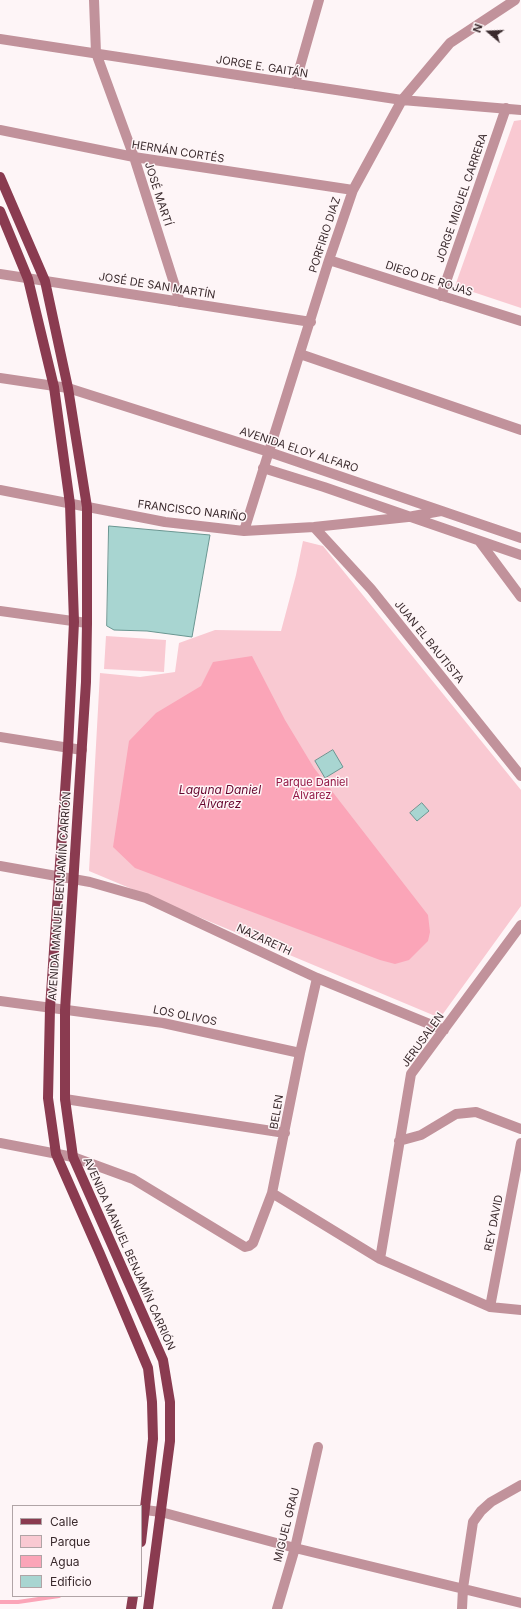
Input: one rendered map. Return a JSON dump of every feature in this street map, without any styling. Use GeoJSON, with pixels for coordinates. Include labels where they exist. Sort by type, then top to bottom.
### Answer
{"type":"FeatureCollection","features":[{"type":"Feature","properties":{"kind":"main road","name":"AVENIDA MANUEL BENJAMÍN CARRIÓN"},"geometry":{"type":"LineString","coordinates":[[0,177],[45,281],[68,388],[87,507],[88,623],[82,750],[65,1010],[65,1099],[73,1157],[163,1360],[170,1402],[170,1433],[148,1609]]}},
{"type":"Feature","properties":{"kind":"main road","name":"AVENIDA MANUEL BENJAMÍN CARRIÓN"},"geometry":{"type":"LineString","coordinates":[[0,211],[28,279],[54,387],[70,504],[74,622],[68,748],[50,1008],[48,1098],[56,1154],[148,1368],[152,1402],[153,1439],[142,1534]]}},
{"type":"Feature","properties":{"kind":"main road"},"geometry":{"type":"LineString","coordinates":[[133,1597],[134,1609]]}},
{"type":"Feature","properties":{"kind":"street","name":"JOSÉ MARTÍ"},"geometry":{"type":"LineString","coordinates":[[94,0],[96,53],[134,157],[180,302]]}},
{"type":"Feature","properties":{"kind":"street"},"geometry":{"type":"LineString","coordinates":[[295,84],[319,0]]}},
{"type":"Feature","properties":{"kind":"street","name":"PORFIRIO DIAZ"},"geometry":{"type":"LineString","coordinates":[[244,531],[329,260],[353,190],[402,100],[450,43],[515,0]]}},
{"type":"Feature","properties":{"kind":"street","name":"JORGE E. GAITÁN"},"geometry":{"type":"LineString","coordinates":[[0,40],[96,53],[402,100],[521,110]]}},
{"type":"Feature","properties":{"kind":"street","name":"JORGE MIGUEL CARRERA"},"geometry":{"type":"LineString","coordinates":[[441,296],[506,108]]}},
{"type":"Feature","properties":{"kind":"street","name":"HERNÁN CORTÉS"},"geometry":{"type":"LineString","coordinates":[[0,130],[134,157],[353,190]]}},
{"type":"Feature","properties":{"kind":"street","name":"DIEGO DE ROJAS"},"geometry":{"type":"LineString","coordinates":[[329,260],[521,321]]}},
{"type":"Feature","properties":{"kind":"street","name":"JOSÉ DE SAN MARTÍN"},"geometry":{"type":"LineString","coordinates":[[0,274],[310,322]]}},
{"type":"Feature","properties":{"kind":"street"},"geometry":{"type":"LineString","coordinates":[[300,354],[521,430]]}},
{"type":"Feature","properties":{"kind":"street","name":"AVENIDA ELOY ALFARO"},"geometry":{"type":"LineString","coordinates":[[0,378],[68,388],[269,452],[521,538]]}},
{"type":"Feature","properties":{"kind":"street"},"geometry":{"type":"LineString","coordinates":[[263,468],[324,487],[521,555]]}},
{"type":"Feature","properties":{"kind":"street","name":"FRANCISCO NARIÑO"},"geometry":{"type":"LineString","coordinates":[[0,490],[165,522],[244,531],[314,527],[442,511]]}},
{"type":"Feature","properties":{"kind":"street","name":"JUAN EL BAUTISTA"},"geometry":{"type":"LineString","coordinates":[[314,527],[371,589],[521,776]]}},
{"type":"Feature","properties":{"kind":"street"},"geometry":{"type":"LineString","coordinates":[[480,542],[521,597]]}},
{"type":"Feature","properties":{"kind":"street"},"geometry":{"type":"LineString","coordinates":[[0,611],[88,623]]}},
{"type":"Feature","properties":{"kind":"street"},"geometry":{"type":"LineString","coordinates":[[0,737],[82,750]]}},
{"type":"Feature","properties":{"kind":"street","name":"NAZARETH"},"geometry":{"type":"LineString","coordinates":[[0,866],[73,878],[146,898],[317,978],[444,1030]]}},
{"type":"Feature","properties":{"kind":"street","name":"JERUSALEN"},"geometry":{"type":"LineString","coordinates":[[380,1259],[411,1074],[521,925]]}},
{"type":"Feature","properties":{"kind":"street","name":"BELEN"},"geometry":{"type":"LineString","coordinates":[[73,1157],[133,1179],[245,1247],[250,1246],[253,1243],[272,1193],[300,1052],[317,978]]}},
{"type":"Feature","properties":{"kind":"street","name":"LOS OLIVOS"},"geometry":{"type":"LineString","coordinates":[[0,1001],[163,1023],[300,1052]]}},
{"type":"Feature","properties":{"kind":"street"},"geometry":{"type":"LineString","coordinates":[[65,1099],[285,1133]]}},
{"type":"Feature","properties":{"kind":"street"},"geometry":{"type":"LineString","coordinates":[[399,1141],[421,1134],[456,1114],[476,1112],[521,1129]]}},
{"type":"Feature","properties":{"kind":"street","name":"REY DAVID"},"geometry":{"type":"LineString","coordinates":[[490,1307],[521,1143]]}},
{"type":"Feature","properties":{"kind":"street"},"geometry":{"type":"LineString","coordinates":[[0,1144],[73,1157]]}},
{"type":"Feature","properties":{"kind":"street"},"geometry":{"type":"LineString","coordinates":[[272,1193],[380,1259],[490,1307],[521,1310]]}},
{"type":"Feature","properties":{"kind":"street","name":"MIGUEL GRAU"},"geometry":{"type":"LineString","coordinates":[[277,1609],[295,1548],[318,1446]]}},
{"type":"Feature","properties":{"kind":"street"},"geometry":{"type":"LineString","coordinates":[[462,1609],[463,1588],[473,1522],[481,1511],[492,1502],[521,1485]]}},
{"type":"Feature","properties":{"kind":"street"},"geometry":{"type":"LineString","coordinates":[[145,1510],[161,1512],[295,1548],[521,1602]]}},
{"type":"Feature","properties":{"kind":"green space"},"geometry":{"type":"Polygon","coordinates":[[[521,120],[521,308],[455,286],[514,121],[521,120]]]}},
{"type":"Feature","properties":{"kind":"green space","name":"Parque Daniel Álvarez"},"geometry":{"type":"Polygon","coordinates":[[[303,541],[323,546],[521,790],[521,906],[440,1018],[89,871],[100,673],[140,677],[175,672],[179,643],[215,630],[281,631],[296,575],[303,541]]]}},
{"type":"Feature","properties":{"kind":"green space"},"geometry":{"type":"Polygon","coordinates":[[[106,636],[166,640],[164,672],[104,669],[106,636]]]}},
{"type":"Feature","properties":{"kind":"water","name":"Laguna Daniel Álvarez"},"geometry":{"type":"Polygon","coordinates":[[[252,656],[285,720],[314,768],[428,915],[430,932],[428,941],[409,960],[395,964],[380,960],[135,868],[113,847],[129,741],[156,713],[201,686],[213,662],[252,656]]]}},
{"type":"Feature","properties":{"kind":"building"},"geometry":{"type":"Polygon","coordinates":[[[109,526],[210,535],[192,637],[147,631],[114,630],[107,626],[109,526]]]}},
{"type":"Feature","properties":{"kind":"building"},"geometry":{"type":"Polygon","coordinates":[[[333,750],[343,767],[325,778],[315,761],[333,750]]]}},
{"type":"Feature","properties":{"kind":"building"},"geometry":{"type":"Polygon","coordinates":[[[422,803],[429,811],[417,821],[410,813],[422,803]]]}},
{"type":"Feature","properties":{"kind":"waterway"},"geometry":{"type":"LineString","coordinates":[[0,1602],[18,1602],[52,1597]]}}]}
